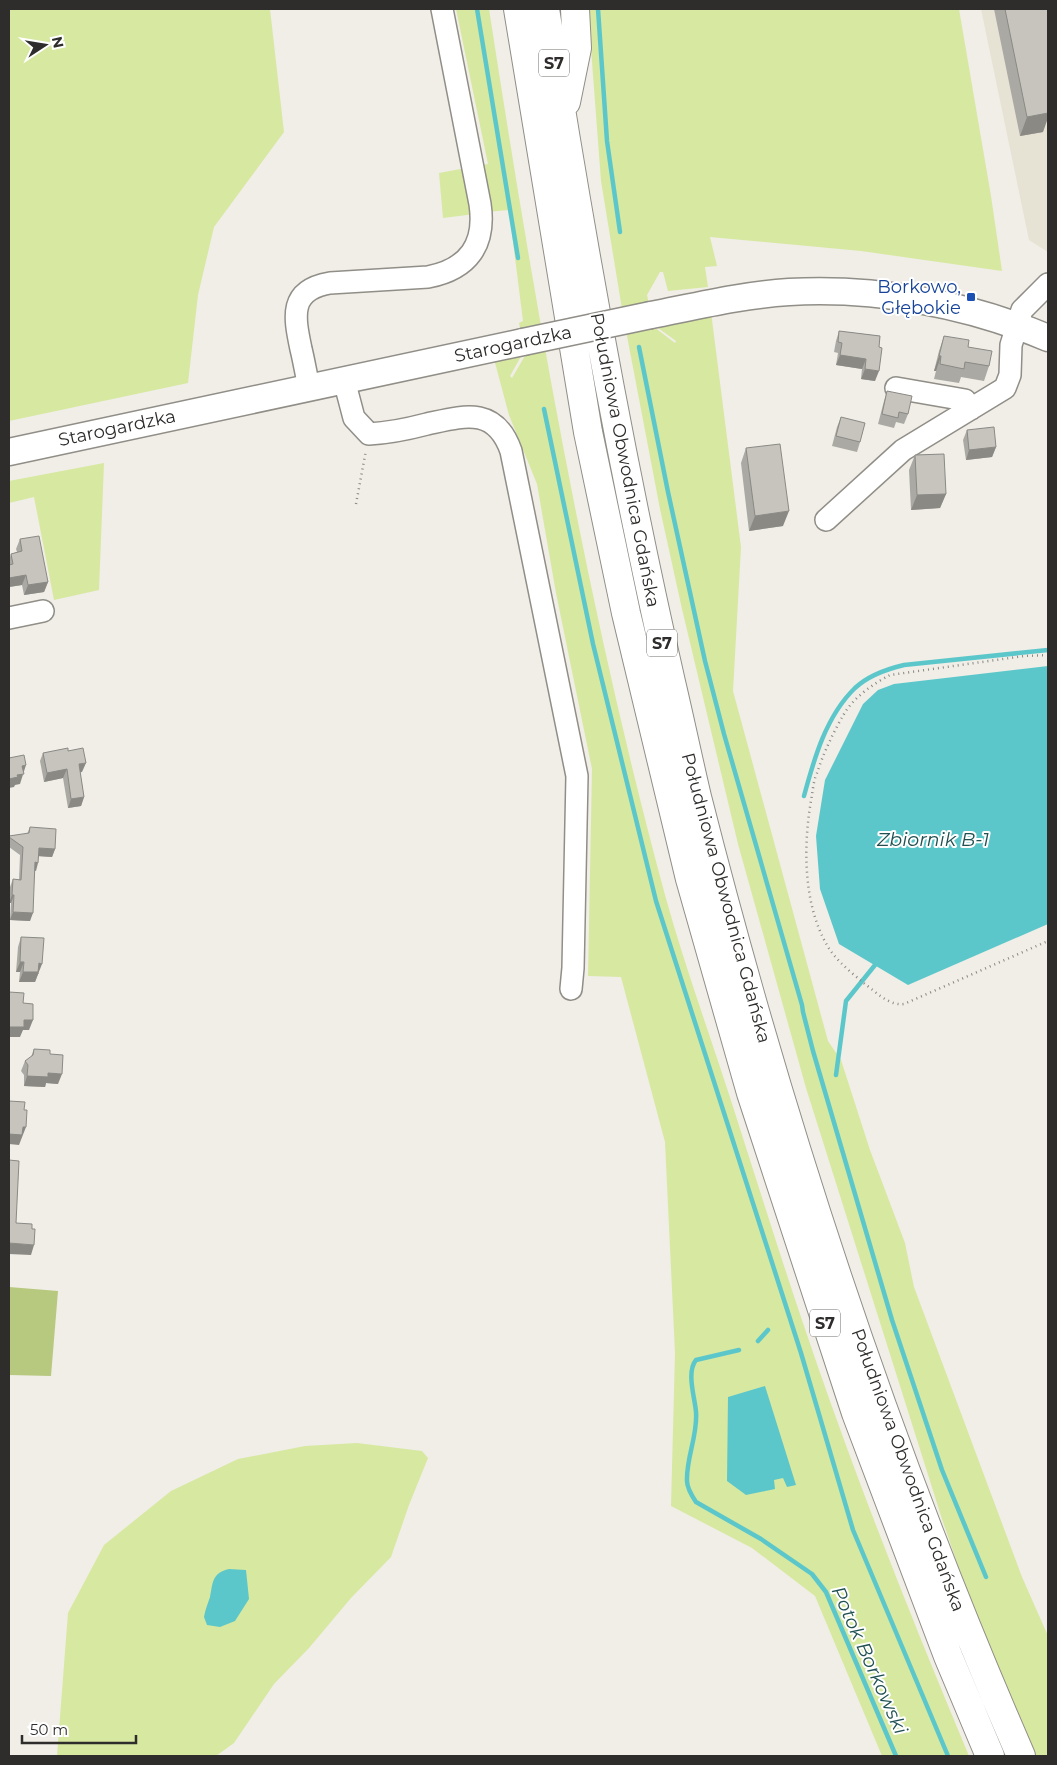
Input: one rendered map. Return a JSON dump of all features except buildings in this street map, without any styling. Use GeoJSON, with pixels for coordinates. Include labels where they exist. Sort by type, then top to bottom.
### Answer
{"type":"FeatureCollection","features":[{"type":"Feature","properties":{"kind":"highway","name":"Południowa Obwodnica Gdańska"},"geometry":{"type":"LineString","coordinates":[[518,9],[588,432],[628,623],[690,879],[751,1093],[856,1413],[948,1656],[990,1756]]}},
{"type":"Feature","properties":{"kind":"highway","name":"Południowa Obwodnica Gdańska"},"geometry":{"type":"LineString","coordinates":[[545,9],[584,251],[617,432],[654,610],[696,793],[744,975],[799,1159],[871,1376],[936,1552],[989,1684],[1021,1756]]}},
{"type":"Feature","properties":{"kind":"highway"},"geometry":{"type":"LineString","coordinates":[[562,118],[578,48],[575,9]]}},
{"type":"Feature","properties":{"kind":"main road","name":"Starogardzka"},"geometry":{"type":"LineString","coordinates":[[9,452],[309,387],[749,296],[790,292],[884,295],[939,304],[1048,338]]}},
{"type":"Feature","properties":{"kind":"street"},"geometry":{"type":"LineString","coordinates":[[309,387],[295,314],[299,302],[306,292],[316,286],[330,283],[428,277],[441,274],[455,268],[466,259],[474,248],[480,234],[482,219],[480,204],[442,9]]}},
{"type":"Feature","properties":{"kind":"street"},"geometry":{"type":"LineString","coordinates":[[826,520],[903,450],[1006,388],[1010,375],[1011,345],[1022,310],[1048,284]]}},
{"type":"Feature","properties":{"kind":"street"},"geometry":{"type":"LineString","coordinates":[[344,380],[354,418],[369,434],[388,433],[456,417],[470,416],[484,419],[497,427],[506,437],[511,451],[576,776],[571,990]]}},
{"type":"Feature","properties":{"kind":"street"},"geometry":{"type":"LineString","coordinates":[[896,388],[965,400],[971,409]]}},
{"type":"Feature","properties":{"kind":"street"},"geometry":{"type":"LineString","coordinates":[[9,618],[44,612]]}},
{"type":"Feature","properties":{"kind":"path"},"geometry":{"type":"LineString","coordinates":[[356,504],[369,434]]}},
{"type":"Feature","properties":{"kind":"path"},"geometry":{"type":"LineString","coordinates":[[1048,654],[890,675],[875,683],[844,713],[816,774],[807,820],[806,850],[808,884],[814,911],[830,951],[868,986],[888,1001],[898,1005],[1048,941]]}},
{"type":"Feature","properties":{"kind":"shaded area"},"geometry":{"type":"Polygon","coordinates":[[[981,9],[1048,9],[1048,252],[1029,240],[981,9]]]}},
{"type":"Feature","properties":{"kind":"green space"},"geometry":{"type":"Polygon","coordinates":[[[9,9],[270,9],[284,132],[214,227],[198,295],[188,383],[9,421],[9,9]]]}},
{"type":"Feature","properties":{"kind":"green space"},"geometry":{"type":"Polygon","coordinates":[[[456,9],[489,9],[544,343],[587,565],[637,786],[665,895],[806,1333],[890,1561],[969,1756],[882,1756],[815,1596],[752,1548],[671,1506],[675,1353],[665,1142],[621,977],[588,976],[592,769],[556,593],[537,484],[509,415],[494,359],[523,353],[510,376],[512,378],[526,354],[519,323],[523,321],[509,210],[486,212],[477,166],[488,164],[456,9]]]}},
{"type":"Feature","properties":{"kind":"green space"},"geometry":{"type":"Polygon","coordinates":[[[588,9],[959,9],[1002,271],[861,251],[710,237],[717,266],[705,267],[708,287],[668,291],[663,272],[660,272],[647,295],[654,327],[675,343],[676,341],[654,325],[711,312],[741,547],[733,691],[828,1041],[841,1060],[870,1150],[905,1243],[914,1287],[1022,1577],[1048,1636],[1048,1756],[1035,1756],[965,1586],[942,1519],[806,1088],[738,844],[660,509],[623,315],[601,181],[588,9]]]}},
{"type":"Feature","properties":{"kind":"green space"},"geometry":{"type":"Polygon","coordinates":[[[466,168],[475,214],[443,218],[439,173],[466,168]]]}},
{"type":"Feature","properties":{"kind":"green space"},"geometry":{"type":"Polygon","coordinates":[[[104,463],[99,590],[54,600],[34,497],[9,503],[9,481],[104,463]]]}},
{"type":"Feature","properties":{"kind":"green space"},"geometry":{"type":"Polygon","coordinates":[[[9,1287],[58,1291],[51,1376],[9,1375],[9,1287]]]}},
{"type":"Feature","properties":{"kind":"green space"},"geometry":{"type":"Polygon","coordinates":[[[357,1443],[422,1451],[428,1458],[391,1557],[351,1598],[309,1648],[274,1684],[234,1743],[216,1756],[57,1756],[68,1613],[104,1545],[171,1491],[238,1459],[305,1446],[357,1443]]]}},
{"type":"Feature","properties":{"kind":"water","name":"Zbiornik B-1"},"geometry":{"type":"Polygon","coordinates":[[[1048,666],[1048,924],[908,985],[839,944],[820,889],[816,836],[825,780],[863,704],[878,690],[894,684],[1048,666]]]}},
{"type":"Feature","properties":{"kind":"water"},"geometry":{"type":"Polygon","coordinates":[[[765,1386],[796,1485],[787,1487],[783,1478],[774,1480],[775,1489],[746,1495],[727,1481],[728,1397],[765,1386]]]}},
{"type":"Feature","properties":{"kind":"water"},"geometry":{"type":"Polygon","coordinates":[[[229,1569],[246,1570],[249,1599],[235,1621],[220,1627],[207,1625],[204,1617],[214,1579],[219,1573],[229,1569]]]}},
{"type":"Feature","properties":{"kind":"waterway"},"geometry":{"type":"LineString","coordinates":[[477,9],[518,258]]}},
{"type":"Feature","properties":{"kind":"waterway"},"geometry":{"type":"LineString","coordinates":[[598,9],[607,141],[620,232]]}},
{"type":"Feature","properties":{"kind":"waterway"},"geometry":{"type":"LineString","coordinates":[[639,347],[705,661],[724,734],[802,1005],[813,1051],[892,1320],[942,1470],[986,1577]]}},
{"type":"Feature","properties":{"kind":"waterway"},"geometry":{"type":"LineString","coordinates":[[544,409],[593,644],[656,901],[801,1353],[853,1530],[948,1756]]}},
{"type":"Feature","properties":{"kind":"waterway"},"geometry":{"type":"LineString","coordinates":[[804,796],[822,739],[836,711],[855,688],[866,680],[884,671],[904,665],[1048,650]]}},
{"type":"Feature","properties":{"kind":"waterway","name":"Potok Borkowski"},"geometry":{"type":"LineString","coordinates":[[836,1075],[846,1001],[875,965]]}},
{"type":"Feature","properties":{"kind":"waterway","name":"Potok Borkowski"},"geometry":{"type":"LineString","coordinates":[[758,1341],[768,1330]]}},
{"type":"Feature","properties":{"kind":"waterway","name":"Potok Borkowski"},"geometry":{"type":"LineString","coordinates":[[739,1350],[696,1360],[693,1365],[691,1378],[696,1421],[687,1472],[687,1484],[691,1495],[696,1502],[761,1539],[812,1574],[826,1592],[896,1756]]}},
{"type":"Feature","properties":{"kind":"place","name":"Borkowo, Głębokie"},"geometry":{"type":"Point","coordinates":[971,297]}}]}
